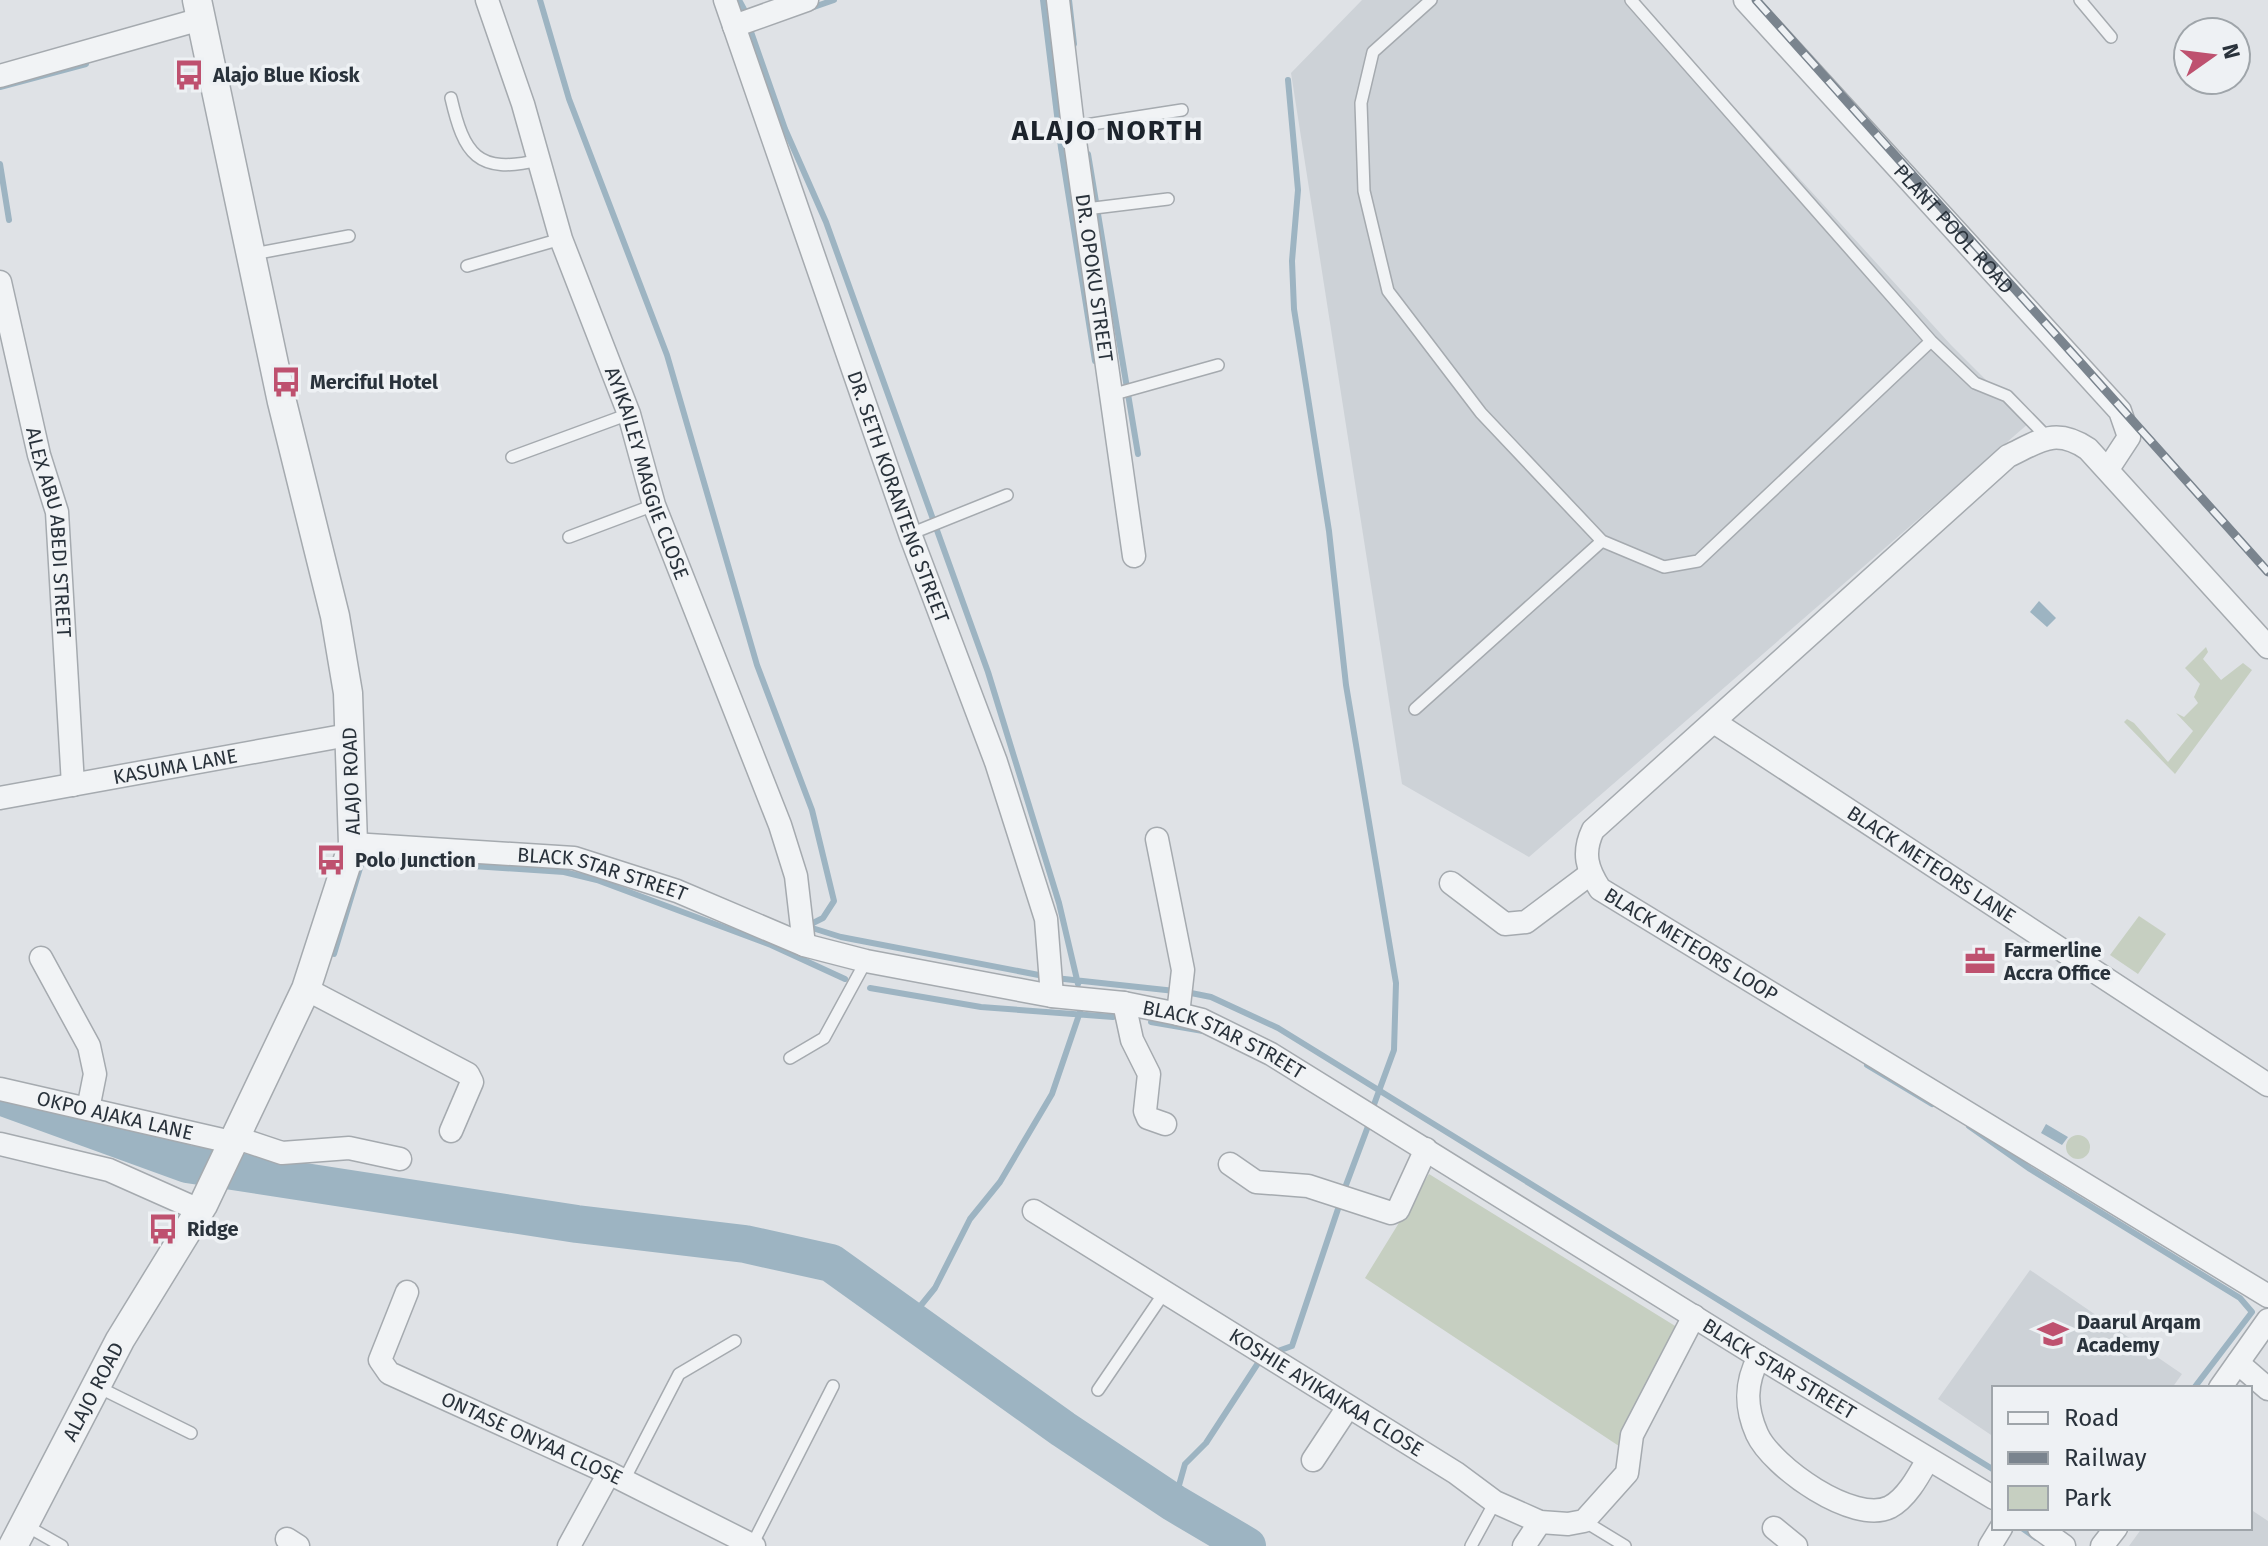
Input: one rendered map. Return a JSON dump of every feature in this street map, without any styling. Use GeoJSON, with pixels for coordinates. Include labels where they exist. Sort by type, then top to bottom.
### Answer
{"type":"FeatureCollection","features":[{"type":"Feature","properties":{"kind":"street","name":"AYIKAILEY MAGGIE CLOSE"},"geometry":{"type":"LineString","coordinates":[[487,0],[561,239],[629,414],[654,505],[780,825],[796,876],[804,945]]}},
{"type":"Feature","properties":{"kind":"street","name":"DR. SETH KORANTENG STREET"},"geometry":{"type":"LineString","coordinates":[[725,0],[910,534],[996,762],[1046,919],[1052,996]]}},
{"type":"Feature","properties":{"kind":"street"},"geometry":{"type":"LineString","coordinates":[[734,26],[807,0]]}},
{"type":"Feature","properties":{"kind":"street","name":"DR. OPOKU STREET"},"geometry":{"type":"LineString","coordinates":[[1058,0],[1134,556]]}},
{"type":"Feature","properties":{"kind":"street","name":"PLANT POOL ROAD"},"geometry":{"type":"LineString","coordinates":[[1745,0],[2120,411],[2129,437],[2108,469]]}},
{"type":"Feature","properties":{"kind":"street"},"geometry":{"type":"LineString","coordinates":[[0,76],[199,10]]}},
{"type":"Feature","properties":{"kind":"street","name":"ALAJO ROAD"},"geometry":{"type":"LineString","coordinates":[[19,1535],[96,1385],[201,1208],[306,989],[353,844],[348,693],[335,616],[282,402],[199,10]]}},
{"type":"Feature","properties":{"kind":"street","name":"ALEX ABU ABEDI STREET"},"geometry":{"type":"LineString","coordinates":[[0,282],[39,455],[57,512],[73,785]]}},
{"type":"Feature","properties":{"kind":"street"},"geometry":{"type":"LineString","coordinates":[[2047,437],[2070,437],[2108,469],[2268,647]]}},
{"type":"Feature","properties":{"kind":"street","name":"BLACK METEORS LOOP"},"geometry":{"type":"LineString","coordinates":[[2047,437],[2008,456],[1593,830],[1587,843],[1590,874],[1600,889],[2268,1296]]}},
{"type":"Feature","properties":{"kind":"street","name":"BLACK METEORS LANE"},"geometry":{"type":"LineString","coordinates":[[1714,722],[2268,1085]]}},
{"type":"Feature","properties":{"kind":"street","name":"KASUMA LANE"},"geometry":{"type":"LineString","coordinates":[[0,798],[348,735]]}},
{"type":"Feature","properties":{"kind":"street"},"geometry":{"type":"LineString","coordinates":[[1157,839],[1183,970],[1178,1014]]}},
{"type":"Feature","properties":{"kind":"street","name":"BLACK STAR STREET"},"geometry":{"type":"LineString","coordinates":[[353,844],[574,858],[677,891],[804,945],[866,961],[1052,996],[1124,1003],[1202,1020],[1271,1054],[1759,1357],[1992,1497]]}},
{"type":"Feature","properties":{"kind":"street"},"geometry":{"type":"LineString","coordinates":[[1451,883],[1505,924],[1516,925],[1526,922],[1590,874]]}},
{"type":"Feature","properties":{"kind":"street"},"geometry":{"type":"LineString","coordinates":[[41,958],[89,1046],[95,1074],[88,1109]]}},
{"type":"Feature","properties":{"kind":"street"},"geometry":{"type":"LineString","coordinates":[[306,989],[468,1074],[472,1082],[451,1131]]}},
{"type":"Feature","properties":{"kind":"street"},"geometry":{"type":"LineString","coordinates":[[1124,1003],[1132,1040],[1149,1074],[1145,1111],[1148,1118],[1165,1124]]}},
{"type":"Feature","properties":{"kind":"street","name":"OKPO AJAKA LANE"},"geometry":{"type":"LineString","coordinates":[[0,1089],[282,1153],[349,1148],[400,1159]]}},
{"type":"Feature","properties":{"kind":"street"},"geometry":{"type":"LineString","coordinates":[[0,1144],[109,1170],[201,1208]]}},
{"type":"Feature","properties":{"kind":"street"},"geometry":{"type":"LineString","coordinates":[[1230,1164],[1256,1182],[1308,1186],[1391,1213],[1398,1210],[1426,1149]]}},
{"type":"Feature","properties":{"kind":"street","name":"KOSHIE AYIKAIKAA CLOSE"},"geometry":{"type":"LineString","coordinates":[[1034,1211],[1456,1473],[1495,1502],[1540,1522],[1568,1524],[1584,1521]]}},
{"type":"Feature","properties":{"kind":"street","name":"ONTASE ONYAA CLOSE"},"geometry":{"type":"LineString","coordinates":[[407,1292],[380,1360],[389,1373],[617,1476],[753,1545]]}},
{"type":"Feature","properties":{"kind":"street"},"geometry":{"type":"LineString","coordinates":[[1584,1521],[1627,1473],[1632,1435],[1694,1316]]}},
{"type":"Feature","properties":{"kind":"street"},"geometry":{"type":"LineString","coordinates":[[2221,1386],[2268,1320]]}},
{"type":"Feature","properties":{"kind":"street"},"geometry":{"type":"LineString","coordinates":[[1759,1357],[1747,1389],[1749,1411],[1759,1437],[1777,1460],[1815,1489],[1873,1512],[1889,1507],[1903,1496],[1928,1459]]}},
{"type":"Feature","properties":{"kind":"street"},"geometry":{"type":"LineString","coordinates":[[2238,1363],[2268,1389]]}},
{"type":"Feature","properties":{"kind":"street"},"geometry":{"type":"LineString","coordinates":[[1313,1460],[1348,1407]]}},
{"type":"Feature","properties":{"kind":"street"},"geometry":{"type":"LineString","coordinates":[[569,1546],[617,1476]]}},
{"type":"Feature","properties":{"kind":"street"},"geometry":{"type":"LineString","coordinates":[[1524,1546],[1540,1522]]}},
{"type":"Feature","properties":{"kind":"street"},"geometry":{"type":"LineString","coordinates":[[1774,1528],[1796,1546]]}},
{"type":"Feature","properties":{"kind":"street"},"geometry":{"type":"LineString","coordinates":[[2042,1530],[2062,1545]]}},
{"type":"Feature","properties":{"kind":"street"},"geometry":{"type":"LineString","coordinates":[[2102,1546],[2114,1530]]}},
{"type":"Feature","properties":{"kind":"lane"},"geometry":{"type":"LineString","coordinates":[[1431,0],[1373,52],[1361,103],[1364,191],[1388,291],[1481,413],[1602,541],[1664,567],[1698,561],[1931,341]]}},
{"type":"Feature","properties":{"kind":"lane"},"geometry":{"type":"LineString","coordinates":[[1631,0],[1931,341],[1975,383],[2007,396],[2047,437]]}},
{"type":"Feature","properties":{"kind":"lane"},"geometry":{"type":"LineString","coordinates":[[2080,0],[2111,37]]}},
{"type":"Feature","properties":{"kind":"lane"},"geometry":{"type":"LineString","coordinates":[[451,98],[460,136],[483,160],[507,168],[539,160]]}},
{"type":"Feature","properties":{"kind":"lane"},"geometry":{"type":"LineString","coordinates":[[1073,127],[1182,110]]}},
{"type":"Feature","properties":{"kind":"lane"},"geometry":{"type":"LineString","coordinates":[[1086,209],[1168,199]]}},
{"type":"Feature","properties":{"kind":"lane"},"geometry":{"type":"LineString","coordinates":[[253,254],[349,236]]}},
{"type":"Feature","properties":{"kind":"lane"},"geometry":{"type":"LineString","coordinates":[[467,266],[561,239]]}},
{"type":"Feature","properties":{"kind":"lane"},"geometry":{"type":"LineString","coordinates":[[1111,395],[1218,365]]}},
{"type":"Feature","properties":{"kind":"lane"},"geometry":{"type":"LineString","coordinates":[[512,457],[629,414]]}},
{"type":"Feature","properties":{"kind":"lane"},"geometry":{"type":"LineString","coordinates":[[910,534],[1007,495]]}},
{"type":"Feature","properties":{"kind":"lane"},"geometry":{"type":"LineString","coordinates":[[569,537],[654,505]]}},
{"type":"Feature","properties":{"kind":"lane"},"geometry":{"type":"LineString","coordinates":[[1415,709],[1602,541]]}},
{"type":"Feature","properties":{"kind":"lane"},"geometry":{"type":"LineString","coordinates":[[790,1058],[824,1038],[866,961]]}},
{"type":"Feature","properties":{"kind":"lane"},"geometry":{"type":"LineString","coordinates":[[1098,1390],[1164,1293]]}},
{"type":"Feature","properties":{"kind":"lane"},"geometry":{"type":"LineString","coordinates":[[617,1476],[679,1374],[735,1341]]}},
{"type":"Feature","properties":{"kind":"lane"},"geometry":{"type":"LineString","coordinates":[[96,1385],[191,1433]]}},
{"type":"Feature","properties":{"kind":"lane"},"geometry":{"type":"LineString","coordinates":[[753,1545],[833,1386]]}},
{"type":"Feature","properties":{"kind":"lane"},"geometry":{"type":"LineString","coordinates":[[1471,1546],[1495,1502]]}},
{"type":"Feature","properties":{"kind":"lane"},"geometry":{"type":"LineString","coordinates":[[1584,1521],[1625,1546]]}},
{"type":"Feature","properties":{"kind":"lane"},"geometry":{"type":"LineString","coordinates":[[19,1535],[62,1546]]}},
{"type":"Feature","properties":{"kind":"shaded area"},"geometry":{"type":"Polygon","coordinates":[[[1362,0],[1637,0],[1951,345],[2029,423],[1529,857],[1402,784],[1291,73],[1362,0]]]}},
{"type":"Feature","properties":{"kind":"shaded area","name":"Daarul Arqam Academy"},"geometry":{"type":"Polygon","coordinates":[[[2030,1270],[2182,1374],[2173,1386],[1992,1386],[1992,1436],[1938,1399],[2030,1270]]]}},
{"type":"Feature","properties":{"kind":"shaded area"},"geometry":{"type":"Polygon","coordinates":[[[2252,1510],[2268,1521],[2268,1546],[2129,1546],[2141,1530],[2252,1530],[2252,1510]]]}},
{"type":"Feature","properties":{"kind":"green space"},"geometry":{"type":"Polygon","coordinates":[[[2206,647],[2208,652],[2203,659],[2221,680],[2243,663],[2252,670],[2175,774],[2124,722],[2127,719],[2134,723],[2168,762],[2193,731],[2176,713],[2184,717],[2198,703],[2194,697],[2200,684],[2185,668],[2206,647]]]}},
{"type":"Feature","properties":{"kind":"green space"},"geometry":{"type":"Polygon","coordinates":[[[2139,916],[2166,934],[2138,974],[2110,955],[2139,916]]]}},
{"type":"Feature","properties":{"kind":"green space"},"geometry":{"type":"Polygon","coordinates":[[[2078,1135],[2089,1142],[2090,1147],[2083,1158],[2078,1159],[2067,1152],[2066,1147],[2073,1136],[2078,1135]]]}},
{"type":"Feature","properties":{"kind":"green space"},"geometry":{"type":"Polygon","coordinates":[[[1429,1174],[1693,1337],[1631,1454],[1365,1278],[1429,1174]]]}},
{"type":"Feature","properties":{"kind":"water"},"geometry":{"type":"Polygon","coordinates":[[[2039,601],[2056,618],[2047,627],[2030,612],[2039,601]]]}},
{"type":"Feature","properties":{"kind":"water"},"geometry":{"type":"Polygon","coordinates":[[[2046,1124],[2068,1137],[2062,1145],[2041,1133],[2046,1124]]]}},
{"type":"Feature","properties":{"kind":"waterway"},"geometry":{"type":"LineString","coordinates":[[540,0],[569,99],[667,355],[757,665],[812,810],[834,901],[823,918],[807,926]]}},
{"type":"Feature","properties":{"kind":"waterway"},"geometry":{"type":"LineString","coordinates":[[739,0],[746,13]]}},
{"type":"Feature","properties":{"kind":"waterway"},"geometry":{"type":"LineString","coordinates":[[811,8],[834,0]]}},
{"type":"Feature","properties":{"kind":"waterway"},"geometry":{"type":"LineString","coordinates":[[1043,0],[1061,148],[1095,361]]}},
{"type":"Feature","properties":{"kind":"waterway"},"geometry":{"type":"LineString","coordinates":[[1069,0],[1074,44]]}},
{"type":"Feature","properties":{"kind":"waterway"},"geometry":{"type":"LineString","coordinates":[[755,28],[750,29],[785,129],[826,222],[988,672],[1059,903],[1078,984]]}},
{"type":"Feature","properties":{"kind":"waterway"},"geometry":{"type":"LineString","coordinates":[[0,87],[86,64]]}},
{"type":"Feature","properties":{"kind":"waterway"},"geometry":{"type":"LineString","coordinates":[[1288,80],[1298,190],[1292,261],[1294,309],[1329,531],[1346,685],[1396,983],[1394,1050],[1372,1110]]}},
{"type":"Feature","properties":{"kind":"waterway"},"geometry":{"type":"LineString","coordinates":[[1088,154],[1138,454]]}},
{"type":"Feature","properties":{"kind":"waterway"},"geometry":{"type":"LineString","coordinates":[[0,164],[9,220]]}},
{"type":"Feature","properties":{"kind":"waterway"},"geometry":{"type":"LineString","coordinates":[[334,954],[364,855],[412,862],[564,872],[597,880],[771,945],[845,979]]}},
{"type":"Feature","properties":{"kind":"waterway"},"geometry":{"type":"LineString","coordinates":[[809,927],[841,937],[1044,976]]}},
{"type":"Feature","properties":{"kind":"waterway"},"geometry":{"type":"LineString","coordinates":[[1055,978],[1175,991]]}},
{"type":"Feature","properties":{"kind":"waterway"},"geometry":{"type":"LineString","coordinates":[[870,988],[981,1007],[1113,1017]]}},
{"type":"Feature","properties":{"kind":"waterway"},"geometry":{"type":"LineString","coordinates":[[1186,992],[1211,997],[1278,1028],[1992,1469]]}},
{"type":"Feature","properties":{"kind":"waterway"},"geometry":{"type":"LineString","coordinates":[[909,1320],[935,1288],[970,1219],[1000,1182],[1052,1094],[1081,1009]]}},
{"type":"Feature","properties":{"kind":"waterway"},"geometry":{"type":"LineString","coordinates":[[1151,1022],[1203,1031]]}},
{"type":"Feature","properties":{"kind":"waterway"},"geometry":{"type":"LineString","coordinates":[[1867,1065],[1932,1104]]}},
{"type":"Feature","properties":{"kind":"waterway"},"geometry":{"type":"LineString","coordinates":[[0,1096],[187,1164],[577,1224],[745,1244],[831,1263],[1063,1429],[1174,1503],[1247,1546]]}},
{"type":"Feature","properties":{"kind":"waterway"},"geometry":{"type":"LineString","coordinates":[[1343,1193],[1370,1121]]}},
{"type":"Feature","properties":{"kind":"waterway"},"geometry":{"type":"LineString","coordinates":[[1969,1126],[2030,1169],[2240,1298],[2252,1312],[2196,1386]]}},
{"type":"Feature","properties":{"kind":"waterway"},"geometry":{"type":"LineString","coordinates":[[1275,1352],[1292,1346],[1340,1203]]}},
{"type":"Feature","properties":{"kind":"waterway"},"geometry":{"type":"LineString","coordinates":[[1174,1503],[1185,1464],[1206,1443],[1262,1357]]}},
{"type":"Feature","properties":{"kind":"waterway"},"geometry":{"type":"LineString","coordinates":[[2025,1530],[2036,1538]]}},
{"type":"Feature","properties":{"kind":"railway"},"geometry":{"type":"LineString","coordinates":[[1756,0],[2268,572]]}},
{"type":"Feature","properties":{"kind":"place","name":"Alajo Blue Kiosk"},"geometry":{"type":"Point","coordinates":[189,75]}},
{"type":"Feature","properties":{"kind":"place","name":"Merciful Hotel"},"geometry":{"type":"Point","coordinates":[286,382]}},
{"type":"Feature","properties":{"kind":"place","name":"Polo Junction"},"geometry":{"type":"Point","coordinates":[331,860]}},
{"type":"Feature","properties":{"kind":"place","name":"Farmerline Accra Office"},"geometry":{"type":"Point","coordinates":[1980,961]}},
{"type":"Feature","properties":{"kind":"place","name":"Ridge"},"geometry":{"type":"Point","coordinates":[163,1229]}},
{"type":"Feature","properties":{"kind":"place","name":"Daarul Arqam Academy"},"geometry":{"type":"Point","coordinates":[2053,1334]}},
{"type":"Feature","properties":{"kind":"district","name":"ALAJO NORTH"},"geometry":{"type":"Point","coordinates":[1108,130]}}]}
